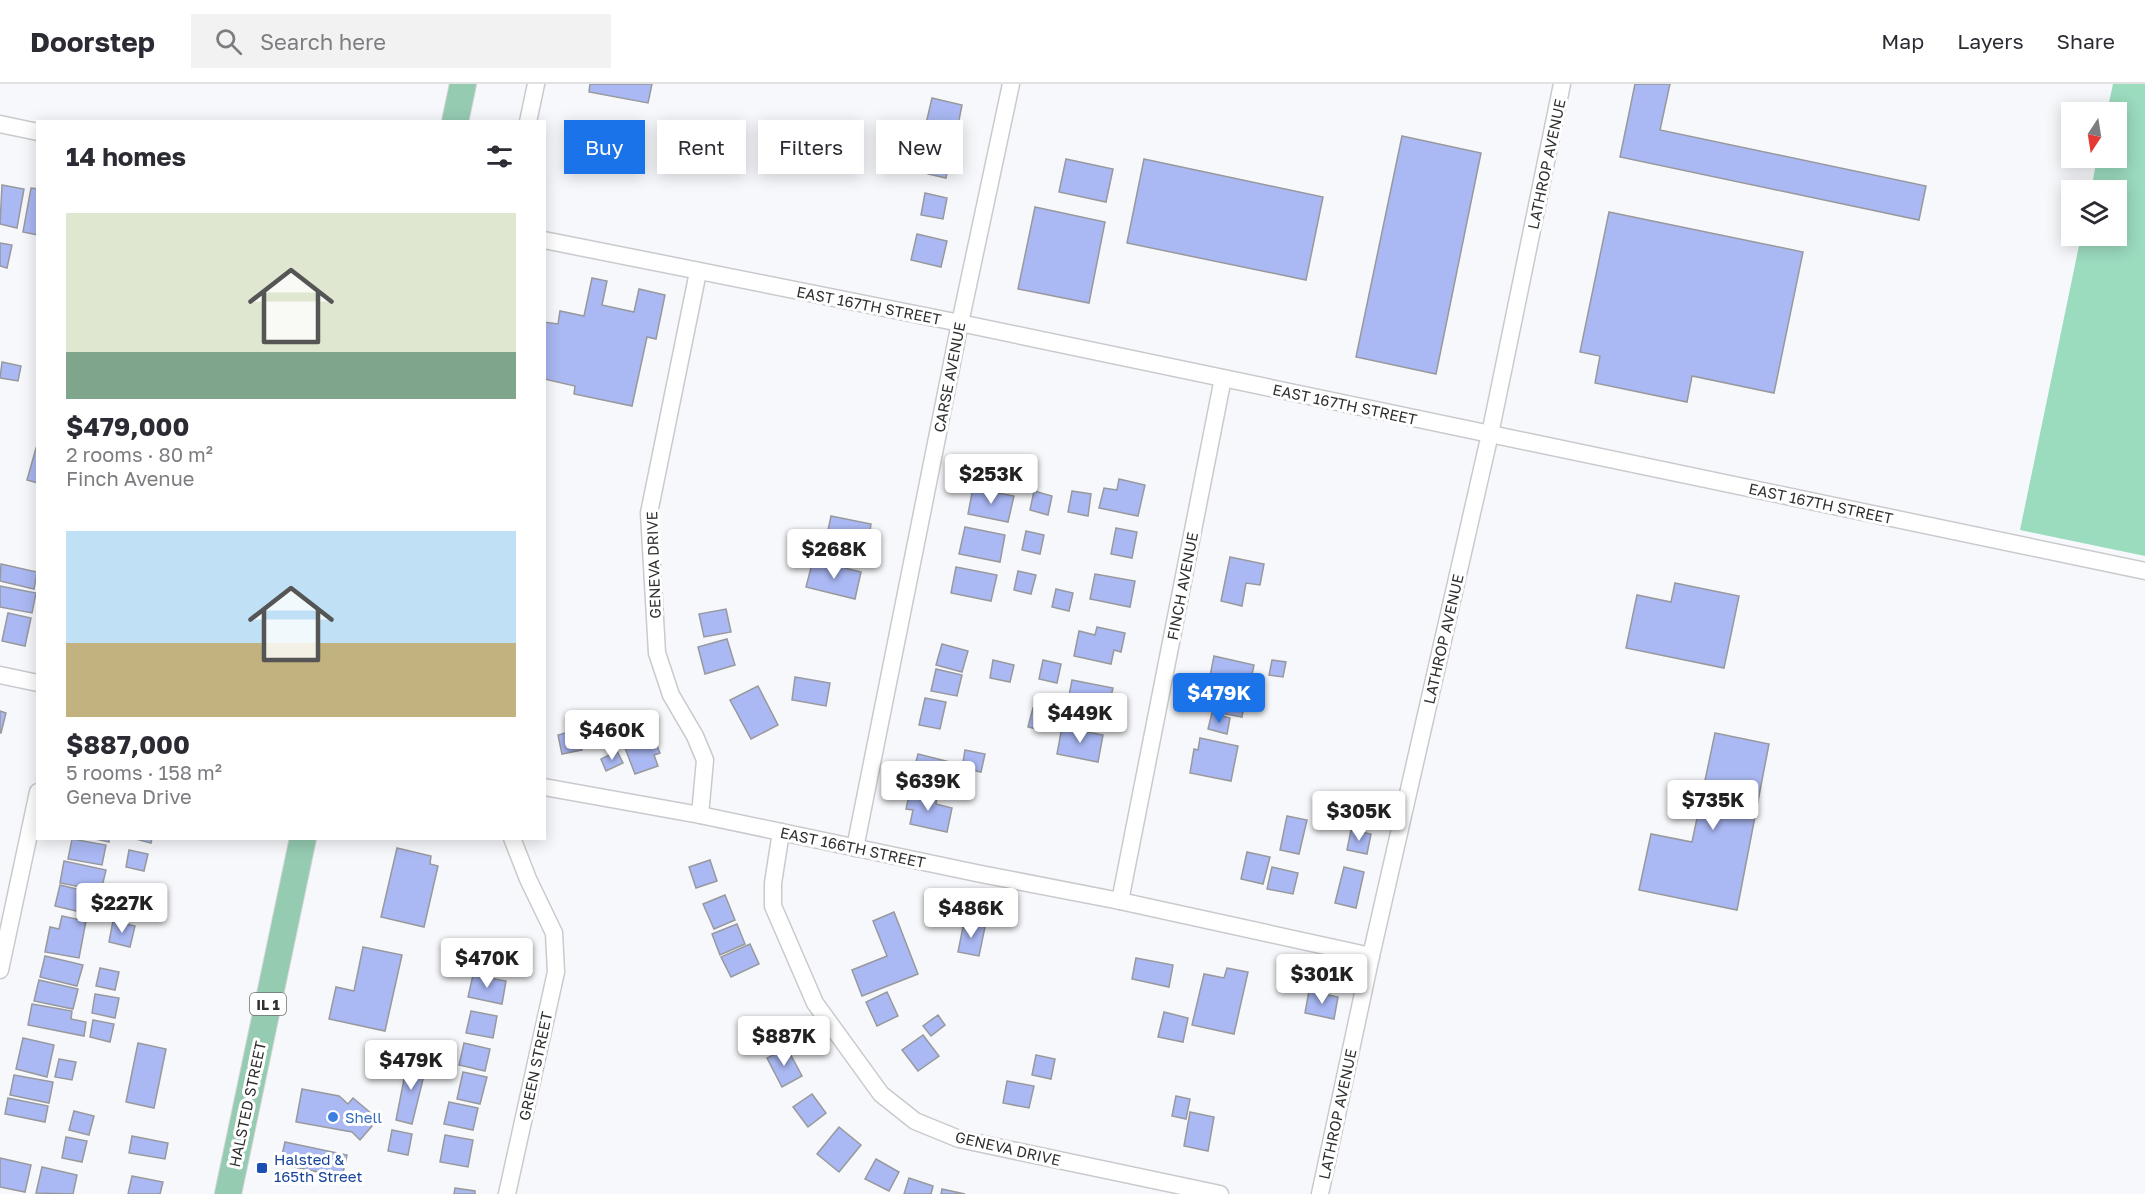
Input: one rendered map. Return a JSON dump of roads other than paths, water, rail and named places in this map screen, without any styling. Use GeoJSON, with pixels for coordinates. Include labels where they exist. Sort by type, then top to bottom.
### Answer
{"type":"FeatureCollection","features":[{"type":"Feature","properties":{"kind":"main road"},"geometry":{"type":"LineString","coordinates":[[455,120],[463,84]]}},
{"type":"Feature","properties":{"kind":"main road","name":"HALSTED STREET"},"geometry":{"type":"LineString","coordinates":[[228,1194],[303,840]]}},
{"type":"Feature","properties":{"kind":"street"},"geometry":{"type":"LineString","coordinates":[[528,120],[536,84]]}},
{"type":"Feature","properties":{"kind":"street","name":"CARSE AVENUE"},"geometry":{"type":"LineString","coordinates":[[855,848],[960,323],[1011,84]]}},
{"type":"Feature","properties":{"kind":"street","name":"LATHROP AVENUE"},"geometry":{"type":"LineString","coordinates":[[1320,1194],[1371,956],[1490,434],[1562,84]]}},
{"type":"Feature","properties":{"kind":"street"},"geometry":{"type":"LineString","coordinates":[[0,124],[36,132]]}},
{"type":"Feature","properties":{"kind":"street","name":"EAST 167TH STREET"},"geometry":{"type":"LineString","coordinates":[[546,240],[960,323],[2145,571]]}},
{"type":"Feature","properties":{"kind":"street","name":"GENEVA DRIVE"},"geometry":{"type":"LineString","coordinates":[[698,272],[649,513],[657,653],[671,695],[695,736],[705,760],[700,815]]}},
{"type":"Feature","properties":{"kind":"street","name":"FINCH AVENUE"},"geometry":{"type":"LineString","coordinates":[[1120,901],[1223,378]]}},
{"type":"Feature","properties":{"kind":"street"},"geometry":{"type":"LineString","coordinates":[[0,675],[36,683]]}},
{"type":"Feature","properties":{"kind":"street","name":"EAST 166TH STREET"},"geometry":{"type":"LineString","coordinates":[[546,787],[700,815],[1120,901],[1371,956]]}},
{"type":"Feature","properties":{"kind":"street"},"geometry":{"type":"LineString","coordinates":[[0,970],[36,801]]}},
{"type":"Feature","properties":{"kind":"street","name":"GENEVA DRIVE"},"geometry":{"type":"LineString","coordinates":[[781,832],[773,883],[773,906],[815,1003],[881,1094],[915,1121],[959,1139],[1220,1194]]}},
{"type":"Feature","properties":{"kind":"street","name":"GREEN STREET"},"geometry":{"type":"LineString","coordinates":[[507,1194],[556,972],[554,933],[528,879],[513,840]]}},
{"type":"Feature","properties":{"kind":"place","name":"Shell"},"geometry":{"type":"Point","coordinates":[333,1117]}},
{"type":"Feature","properties":{"kind":"place","name":"Halsted & 165th Street"},"geometry":{"type":"Point","coordinates":[262,1168]}}]}
